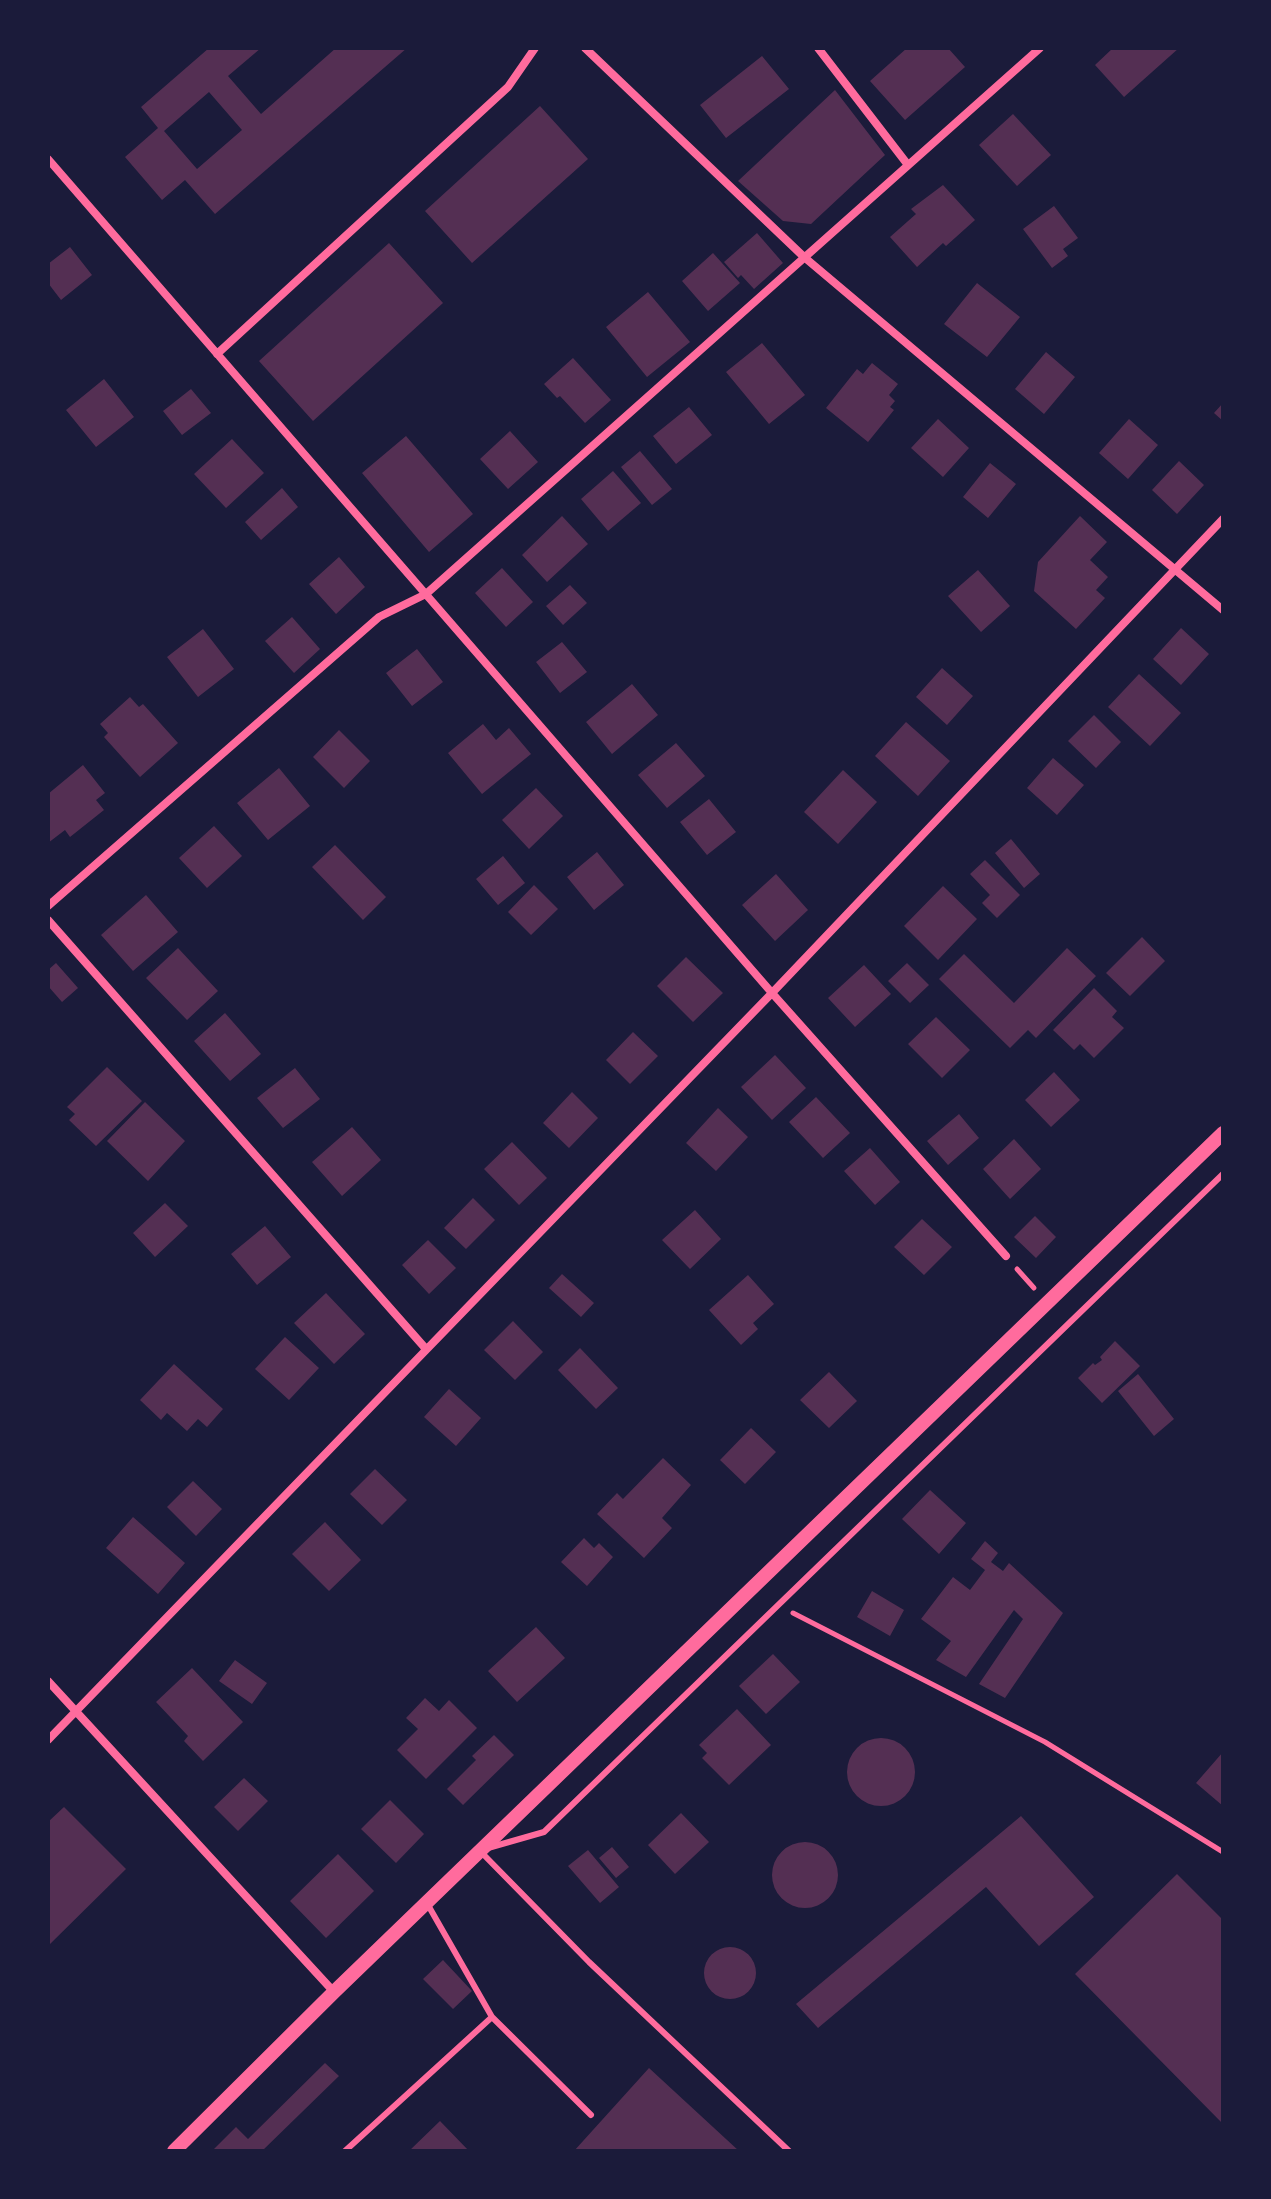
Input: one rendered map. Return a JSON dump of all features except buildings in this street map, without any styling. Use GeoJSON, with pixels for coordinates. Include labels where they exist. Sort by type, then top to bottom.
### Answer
{"type":"FeatureCollection","features":[{"type":"Feature","properties":{"kind":"street"},"geometry":{"type":"LineString","coordinates":[[217,354],[508,87],[535,48]]}},
{"type":"Feature","properties":{"kind":"street"},"geometry":{"type":"LineString","coordinates":[[585,48],[804,257],[1223,610]]}},
{"type":"Feature","properties":{"kind":"street"},"geometry":{"type":"LineString","coordinates":[[818,48],[908,165]]}},
{"type":"Feature","properties":{"kind":"street"},"geometry":{"type":"LineString","coordinates":[[48,906],[379,617],[426,594],[1040,48]]}},
{"type":"Feature","properties":{"kind":"street"},"geometry":{"type":"LineString","coordinates":[[48,159],[772,993],[1006,1256]]}},
{"type":"Feature","properties":{"kind":"street"},"geometry":{"type":"LineString","coordinates":[[48,1740],[772,993],[1223,519]]}},
{"type":"Feature","properties":{"kind":"street"},"geometry":{"type":"LineString","coordinates":[[48,920],[426,1349]]}},
{"type":"Feature","properties":{"kind":"street"},"geometry":{"type":"LineString","coordinates":[[174,2151],[334,1992],[1223,1133]]}},
{"type":"Feature","properties":{"kind":"street"},"geometry":{"type":"LineString","coordinates":[[48,1681],[334,1992]]}},
{"type":"Feature","properties":{"kind":"lane"},"geometry":{"type":"LineString","coordinates":[[789,2151],[589,1962],[480,1851],[544,1832],[1223,1174]]}},
{"type":"Feature","properties":{"kind":"lane"},"geometry":{"type":"LineString","coordinates":[[427,1903],[492,2017],[591,2115]]}},
{"type":"Feature","properties":{"kind":"lane"},"geometry":{"type":"LineString","coordinates":[[345,2151],[492,2017]]}},
{"type":"Feature","properties":{"kind":"path"},"geometry":{"type":"LineString","coordinates":[[1006,1256],[1047,1303]]}},
{"type":"Feature","properties":{"kind":"path"},"geometry":{"type":"LineString","coordinates":[[778,1605],[1045,1742],[1223,1852]]}}]}
